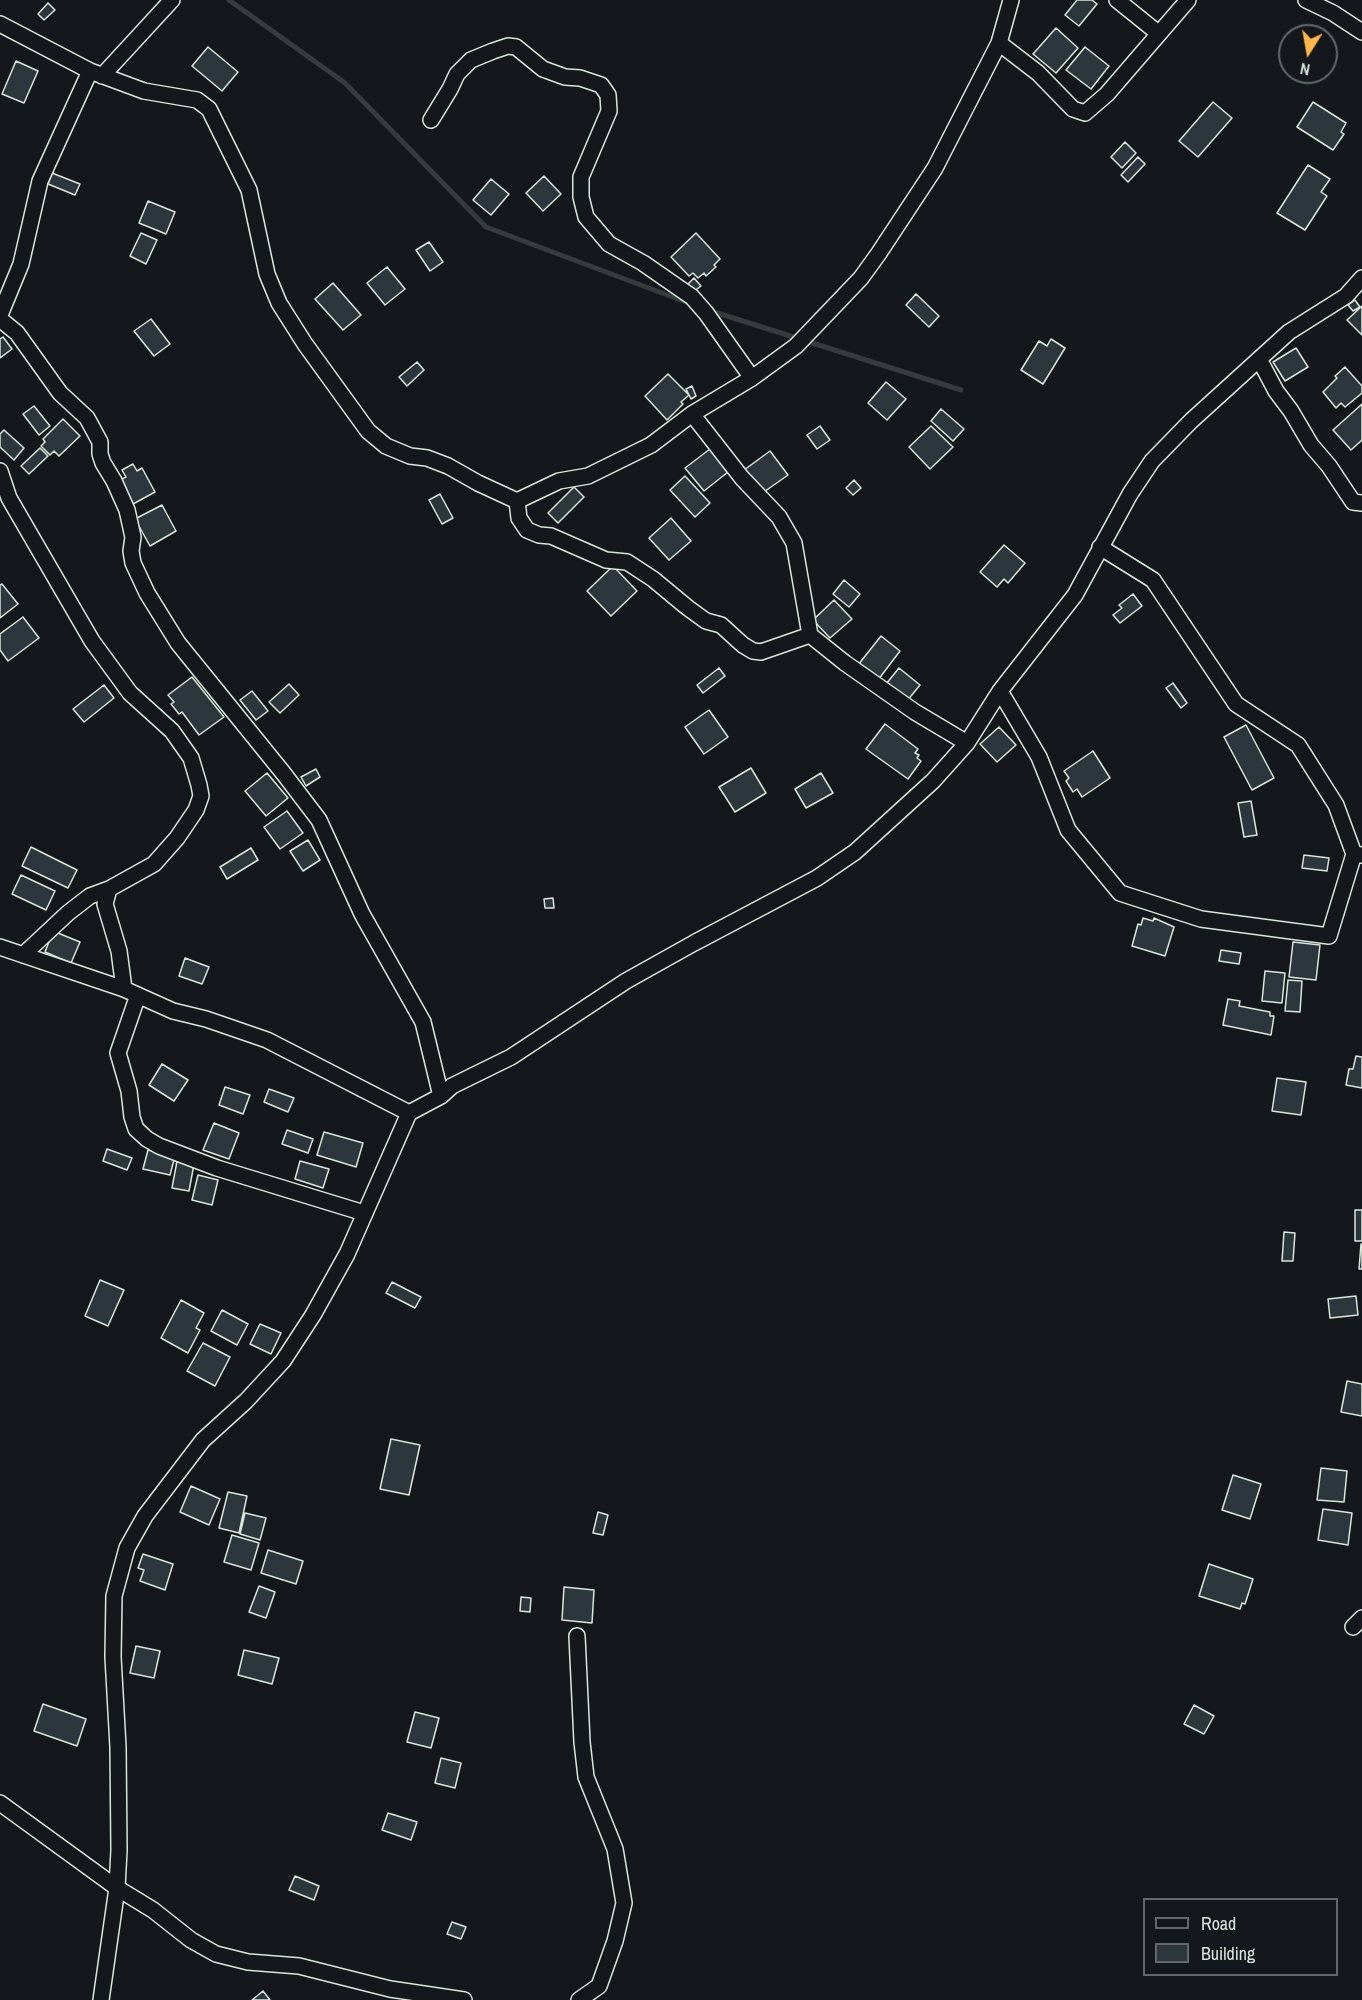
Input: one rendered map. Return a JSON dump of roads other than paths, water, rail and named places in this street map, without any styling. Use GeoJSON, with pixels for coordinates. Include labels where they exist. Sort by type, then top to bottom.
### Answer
{"type":"FeatureCollection","features":[{"type":"Feature","properties":{"kind":"street"},"geometry":{"type":"LineString","coordinates":[[172,0],[96,73],[40,181],[21,264],[0,317],[17,333],[60,393],[87,418],[100,442],[103,463],[127,510],[133,537],[131,551],[134,563],[147,593],[178,643],[319,820],[362,914],[423,1022],[441,1096]]}},
{"type":"Feature","properties":{"kind":"street"},"geometry":{"type":"LineString","coordinates":[[517,501],[559,481],[588,476],[651,445],[692,414],[752,378],[796,346],[861,278],[934,168],[999,43],[1011,0]]}},
{"type":"Feature","properties":{"kind":"street"},"geometry":{"type":"LineString","coordinates":[[1117,0],[1158,33]]}},
{"type":"Feature","properties":{"kind":"street"},"geometry":{"type":"LineString","coordinates":[[999,43],[1038,73],[1073,109],[1084,113],[1107,94],[1188,0]]}},
{"type":"Feature","properties":{"kind":"street"},"geometry":{"type":"LineString","coordinates":[[1311,1],[1362,32]]}},
{"type":"Feature","properties":{"kind":"street"},"geometry":{"type":"LineString","coordinates":[[0,24],[96,73],[144,91],[196,100],[209,109],[249,190],[267,274],[279,303],[305,344],[368,431],[386,446],[410,456],[428,458],[448,466],[517,501]]}},
{"type":"Feature","properties":{"kind":"street"},"geometry":{"type":"LineString","coordinates":[[431,120],[457,74],[471,60],[508,46],[516,47],[543,69],[565,77],[580,78],[601,85],[608,95],[609,111],[581,177],[581,197],[586,217],[609,243],[692,297],[752,378]]}},
{"type":"Feature","properties":{"kind":"street"},"geometry":{"type":"LineString","coordinates":[[101,2000],[117,1888],[119,1850],[113,1657],[114,1596],[127,1548],[145,1516],[203,1440],[246,1401],[283,1361],[313,1315],[347,1254],[409,1113],[441,1096],[452,1086],[511,1057],[626,981],[816,878],[855,852],[933,781],[967,743],[1000,691],[1076,595],[1130,494],[1152,461],[1289,332],[1346,296],[1362,278]]}},
{"type":"Feature","properties":{"kind":"street"},"geometry":{"type":"LineString","coordinates":[[1259,359],[1276,391],[1311,445],[1359,505]]}},
{"type":"Feature","properties":{"kind":"street"},"geometry":{"type":"LineString","coordinates":[[692,414],[742,478],[779,517],[794,543],[810,635],[844,663],[915,712],[967,743]]}},
{"type":"Feature","properties":{"kind":"street"},"geometry":{"type":"LineString","coordinates":[[0,471],[9,498],[92,641],[130,693],[172,731],[191,758],[201,796],[196,810],[177,838],[154,864],[109,889],[90,896],[47,931],[23,955]]}},
{"type":"Feature","properties":{"kind":"street"},"geometry":{"type":"LineString","coordinates":[[517,501],[519,518],[527,530],[539,536],[551,536],[606,560],[627,562],[653,579],[706,621],[721,625],[753,651],[761,652],[810,635]]}},
{"type":"Feature","properties":{"kind":"street"},"geometry":{"type":"LineString","coordinates":[[1000,691],[1039,757],[1068,830],[1120,893],[1201,919],[1329,936],[1358,854],[1336,805],[1298,745],[1236,704],[1153,580],[1100,547]]}},
{"type":"Feature","properties":{"kind":"street"},"geometry":{"type":"LineString","coordinates":[[109,889],[105,904],[131,992],[118,1053],[129,1091],[132,1117],[136,1128],[159,1146],[217,1168],[364,1213]]}},
{"type":"Feature","properties":{"kind":"street"},"geometry":{"type":"LineString","coordinates":[[0,947],[131,992],[173,1011],[206,1019],[267,1040],[409,1113]]}},
{"type":"Feature","properties":{"kind":"street"},"geometry":{"type":"LineString","coordinates":[[577,1636],[586,1777],[615,1849],[624,1903],[615,1941],[599,1986],[579,2000]]}},
{"type":"Feature","properties":{"kind":"street"},"geometry":{"type":"LineString","coordinates":[[0,1803],[191,1940],[216,1954],[248,1962],[299,1965],[390,1989],[464,2000]]}},
{"type":"Feature","properties":{"kind":"waterway"},"geometry":{"type":"LineString","coordinates":[[229,0],[345,83],[486,227],[694,305]]}},
{"type":"Feature","properties":{"kind":"waterway"},"geometry":{"type":"LineString","coordinates":[[708,310],[961,390]]}}]}
